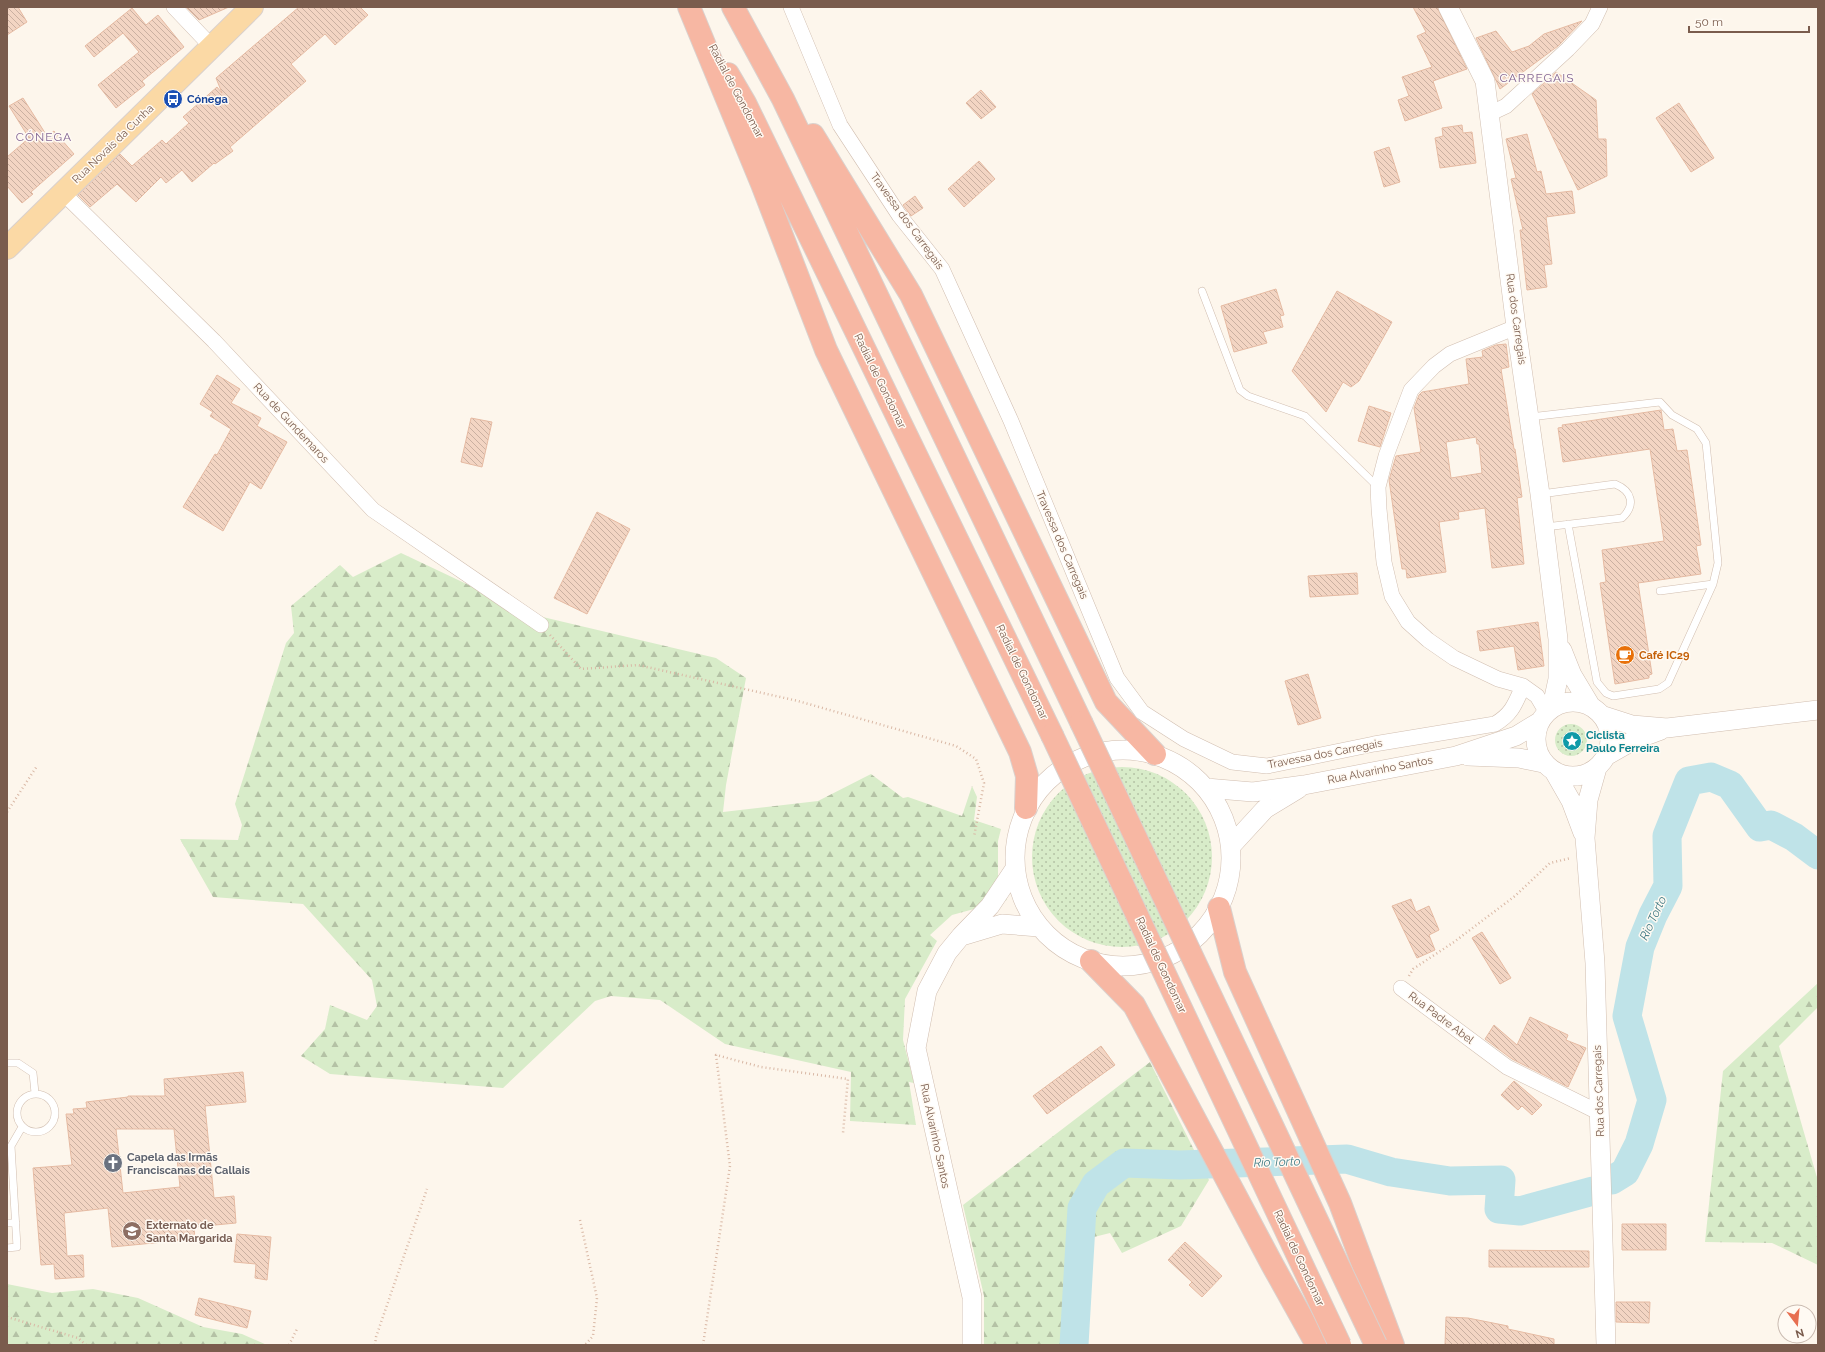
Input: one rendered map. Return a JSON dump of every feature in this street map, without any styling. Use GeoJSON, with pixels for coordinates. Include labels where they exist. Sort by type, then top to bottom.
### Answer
{"type":"FeatureCollection","features":[{"type":"Feature","properties":{"kind":"highway","name":"Radial de Gondomar"},"geometry":{"type":"LineString","coordinates":[[689,7],[745,103],[1052,735],[1340,1345]]}},
{"type":"Feature","properties":{"kind":"highway"},"geometry":{"type":"LineString","coordinates":[[689,7],[762,184],[826,350],[1020,752],[1027,776],[1026,808]]}},
{"type":"Feature","properties":{"kind":"highway"},"geometry":{"type":"LineString","coordinates":[[733,7],[783,99],[1081,722],[1376,1345]]}},
{"type":"Feature","properties":{"kind":"highway"},"geometry":{"type":"LineString","coordinates":[[783,99],[818,141],[911,294],[1106,702],[1155,754]]}},
{"type":"Feature","properties":{"kind":"highway"},"geometry":{"type":"LineString","coordinates":[[1219,908],[1234,972],[1340,1203],[1393,1345]]}},
{"type":"Feature","properties":{"kind":"highway"},"geometry":{"type":"LineString","coordinates":[[1091,961],[1134,1005],[1273,1266],[1317,1345]]}},
{"type":"Feature","properties":{"kind":"main road","name":"Rua Novais da Cunha"},"geometry":{"type":"LineString","coordinates":[[7,248],[252,7]]}},
{"type":"Feature","properties":{"kind":"street"},"geometry":{"type":"LineString","coordinates":[[174,7],[212,47]]}},
{"type":"Feature","properties":{"kind":"street","name":"Travessa dos Carregais"},"geometry":{"type":"LineString","coordinates":[[791,7],[840,125],[899,215],[942,269],[1011,421],[1117,678],[1142,712],[1184,739],[1232,762],[1267,766],[1374,744],[1495,724],[1506,717],[1515,706],[1523,686]]}},
{"type":"Feature","properties":{"kind":"street","name":"Rua dos Carregais"},"geometry":{"type":"LineString","coordinates":[[1448,7],[1484,81],[1489,114],[1558,639],[1558,679],[1546,714]]}},
{"type":"Feature","properties":{"kind":"street"},"geometry":{"type":"LineString","coordinates":[[1489,114],[1506,106],[1568,49],[1592,24],[1600,7]]}},
{"type":"Feature","properties":{"kind":"street","name":"Rua de Gundemaros"},"geometry":{"type":"LineString","coordinates":[[63,193],[214,341],[373,510],[541,626]]}},
{"type":"Feature","properties":{"kind":"street"},"geometry":{"type":"LineString","coordinates":[[1516,327],[1450,354],[1434,366],[1411,390],[1386,456],[1378,487],[1379,509],[1386,569],[1392,596],[1408,622],[1428,640],[1454,658],[1498,679],[1523,686],[1537,696],[1546,714]]}},
{"type":"Feature","properties":{"kind":"street","name":"Rua dos Carregais"},"geometry":{"type":"LineString","coordinates":[[1558,639],[1572,675],[1596,710]]}},
{"type":"Feature","properties":{"kind":"street"},"geometry":{"type":"LineString","coordinates":[[1667,728],[1634,740],[1584,775],[1569,777],[1549,768],[1536,750],[1535,736],[1546,714],[1561,703],[1576,701],[1632,725],[1667,728],[1818,710]]}},
{"type":"Feature","properties":{"kind":"street"},"geometry":{"type":"LineString","coordinates":[[1596,710],[1609,727],[1610,742],[1602,762]]}},
{"type":"Feature","properties":{"kind":"street","name":"Rua Alvarinho Santos"},"geometry":{"type":"LineString","coordinates":[[1206,788],[1253,792],[1304,785],[1456,756],[1516,736],[1546,714]]}},
{"type":"Feature","properties":{"kind":"street"},"geometry":{"type":"LineString","coordinates":[[1118,750],[1133,750],[1155,754],[1174,762],[1190,773],[1206,788],[1218,806],[1226,825],[1231,846],[1231,867],[1227,888],[1219,908],[1207,925],[1192,941],[1175,953],[1155,961],[1134,965],[1112,966],[1091,961],[1072,954],[1054,942],[1039,927],[1027,910],[1019,890],[1014,870],[1014,849],[1018,828],[1026,808],[1038,790],[1053,775],[1070,763],[1090,754],[1118,750]]}},
{"type":"Feature","properties":{"kind":"street","name":"Rua Alvarinho Santos"},"geometry":{"type":"LineString","coordinates":[[1456,756],[1519,758],[1549,768]]}},
{"type":"Feature","properties":{"kind":"street","name":"Rua dos Carregais"},"geometry":{"type":"LineString","coordinates":[[1602,762],[1588,800],[1585,838],[1595,963],[1606,1345]]}},
{"type":"Feature","properties":{"kind":"street","name":"Rua dos Carregais"},"geometry":{"type":"LineString","coordinates":[[1549,768],[1570,801],[1585,838]]}},
{"type":"Feature","properties":{"kind":"street","name":"Rua Alvarinho Santos"},"geometry":{"type":"LineString","coordinates":[[1231,846],[1265,809],[1304,785]]}},
{"type":"Feature","properties":{"kind":"street","name":"Rua Alvarinho Santos"},"geometry":{"type":"LineString","coordinates":[[972,1345],[972,1297],[916,1048],[927,991],[947,953],[990,906],[1014,870]]}},
{"type":"Feature","properties":{"kind":"street"},"geometry":{"type":"LineString","coordinates":[[961,936],[1002,924],[1039,927]]}},
{"type":"Feature","properties":{"kind":"street","name":"Rua Padre Abel"},"geometry":{"type":"LineString","coordinates":[[1401,988],[1507,1068],[1600,1113]]}},
{"type":"Feature","properties":{"kind":"lane"},"geometry":{"type":"LineString","coordinates":[[1202,291],[1240,390],[1248,396],[1305,416],[1378,487]]}},
{"type":"Feature","properties":{"kind":"lane"},"geometry":{"type":"LineString","coordinates":[[1530,417],[1660,402],[1672,415],[1697,429],[1706,443],[1718,563],[1713,584],[1668,683],[1659,689],[1613,696],[1606,693],[1597,682],[1568,524]]}},
{"type":"Feature","properties":{"kind":"lane"},"geometry":{"type":"LineString","coordinates":[[1540,494],[1615,484],[1623,488],[1630,496],[1628,513],[1622,518],[1544,527]]}},
{"type":"Feature","properties":{"kind":"lane"},"geometry":{"type":"LineString","coordinates":[[1660,591],[1713,584]]}},
{"type":"Feature","properties":{"kind":"lane"},"geometry":{"type":"LineString","coordinates":[[7,1063],[18,1063],[33,1073],[35,1093]]}},
{"type":"Feature","properties":{"kind":"lane"},"geometry":{"type":"LineString","coordinates":[[35,1093],[49,1098],[55,1112],[50,1126],[36,1132],[22,1127],[16,1113],[21,1099],[35,1093]]}},
{"type":"Feature","properties":{"kind":"lane"},"geometry":{"type":"LineString","coordinates":[[7,1248],[17,1247],[11,1146],[22,1127]]}},
{"type":"Feature","properties":{"kind":"lane"},"geometry":{"type":"LineString","coordinates":[[7,1223],[16,1223]]}},
{"type":"Feature","properties":{"kind":"path"},"geometry":{"type":"LineString","coordinates":[[541,626],[581,669],[638,665],[798,701],[956,746],[976,759],[984,783],[974,837]]}},
{"type":"Feature","properties":{"kind":"path"},"geometry":{"type":"LineString","coordinates":[[7,812],[37,766]]}},
{"type":"Feature","properties":{"kind":"path","name":"Rua Padre Abel"},"geometry":{"type":"LineString","coordinates":[[1401,988],[1413,969],[1454,942],[1515,896],[1550,863],[1567,858],[1587,857]]}},
{"type":"Feature","properties":{"kind":"path"},"geometry":{"type":"LineString","coordinates":[[703,1345],[730,1166],[716,1055],[761,1067],[848,1079],[843,1133]]}},
{"type":"Feature","properties":{"kind":"path"},"geometry":{"type":"LineString","coordinates":[[375,1345],[376,1337],[427,1189]]}},
{"type":"Feature","properties":{"kind":"path"},"geometry":{"type":"LineString","coordinates":[[580,1220],[597,1298],[593,1336],[585,1345]]}},
{"type":"Feature","properties":{"kind":"path"},"geometry":{"type":"LineString","coordinates":[[7,1317],[78,1338],[86,1345]]}},
{"type":"Feature","properties":{"kind":"path"},"geometry":{"type":"LineString","coordinates":[[289,1345],[297,1329]]}},
{"type":"Feature","properties":{"kind":"green space"},"geometry":{"type":"Polygon","coordinates":[[[401,553],[530,614],[716,658],[746,678],[726,785],[723,812],[818,801],[871,774],[903,798],[908,797],[962,816],[972,786],[977,797],[974,820],[1001,829],[998,841],[998,880],[1007,900],[952,915],[930,935],[937,941],[905,999],[903,1040],[914,1083],[909,1082],[916,1125],[850,1121],[851,1072],[725,1044],[660,1000],[611,996],[595,1001],[503,1088],[330,1074],[301,1056],[325,1029],[330,1005],[367,1020],[377,1006],[372,980],[303,904],[213,897],[180,839],[238,840],[242,825],[235,804],[286,643],[294,633],[291,606],[340,565],[353,577],[401,553]]]}},
{"type":"Feature","properties":{"kind":"green space"},"geometry":{"type":"Polygon","coordinates":[[[1568,724],[1574,724],[1583,728],[1587,740],[1583,752],[1574,756],[1568,756],[1559,752],[1555,743],[1555,737],[1559,728],[1568,724]]]}},
{"type":"Feature","properties":{"kind":"green space"},"geometry":{"type":"Polygon","coordinates":[[[1113,767],[1131,767],[1156,774],[1172,782],[1186,793],[1197,807],[1205,823],[1212,848],[1212,866],[1205,891],[1197,907],[1186,921],[1172,932],[1148,943],[1131,947],[1113,947],[1096,943],[1072,932],[1052,914],[1047,907],[1036,883],[1032,866],[1032,848],[1036,831],[1047,807],[1065,787],[1072,782],[1096,771],[1113,767]]]}},
{"type":"Feature","properties":{"kind":"green space"},"geometry":{"type":"Polygon","coordinates":[[[1818,983],[1818,1007],[1779,1046],[1818,1181],[1818,1265],[1772,1243],[1705,1242],[1723,1071],[1818,983]]]}},
{"type":"Feature","properties":{"kind":"green space"},"geometry":{"type":"Polygon","coordinates":[[[1150,1062],[1209,1180],[1181,1226],[1122,1253],[1110,1233],[1094,1237],[1075,1227],[1069,1345],[984,1345],[984,1296],[963,1205],[1150,1062]]]}},
{"type":"Feature","properties":{"kind":"green space"},"geometry":{"type":"Polygon","coordinates":[[[7,1284],[52,1293],[93,1289],[138,1298],[203,1327],[242,1334],[267,1345],[7,1345],[7,1284]]]}},
{"type":"Feature","properties":{"kind":"building"},"geometry":{"type":"Polygon","coordinates":[[[7,7],[18,7],[27,22],[7,35],[7,7]]]}},
{"type":"Feature","properties":{"kind":"building"},"geometry":{"type":"Polygon","coordinates":[[[186,7],[229,7],[199,20],[186,7]]]}},
{"type":"Feature","properties":{"kind":"building"},"geometry":{"type":"Polygon","coordinates":[[[299,7],[360,7],[368,15],[335,45],[325,34],[291,64],[306,81],[230,147],[233,151],[215,164],[214,163],[192,182],[182,170],[166,183],[161,177],[136,202],[117,184],[90,207],[78,195],[120,154],[132,166],[162,140],[166,144],[189,123],[183,117],[217,87],[222,93],[216,78],[299,7]]]}},
{"type":"Feature","properties":{"kind":"building"},"geometry":{"type":"Polygon","coordinates":[[[1413,7],[1437,7],[1467,69],[1433,81],[1442,108],[1405,121],[1398,100],[1409,96],[1402,77],[1432,67],[1417,36],[1426,32],[1413,7]]]}},
{"type":"Feature","properties":{"kind":"building"},"geometry":{"type":"Polygon","coordinates":[[[132,8],[146,25],[158,15],[184,47],[142,81],[145,85],[116,108],[98,85],[139,52],[123,33],[94,57],[85,46],[132,8]]]}},
{"type":"Feature","properties":{"kind":"building"},"geometry":{"type":"Polygon","coordinates":[[[1582,21],[1558,46],[1500,89],[1476,38],[1496,31],[1512,52],[1529,46],[1544,34],[1582,21]]]}},
{"type":"Feature","properties":{"kind":"building"},"geometry":{"type":"Polygon","coordinates":[[[1556,72],[1596,100],[1598,139],[1606,139],[1607,176],[1578,190],[1532,94],[1556,72]]]}},
{"type":"Feature","properties":{"kind":"building"},"geometry":{"type":"Polygon","coordinates":[[[981,90],[996,107],[981,119],[966,103],[981,90]]]}},
{"type":"Feature","properties":{"kind":"building"},"geometry":{"type":"Polygon","coordinates":[[[23,98],[47,136],[54,131],[74,154],[31,192],[33,194],[22,203],[7,186],[7,157],[29,138],[9,106],[23,98]]]}},
{"type":"Feature","properties":{"kind":"building"},"geometry":{"type":"Polygon","coordinates":[[[1679,103],[1714,158],[1691,172],[1656,118],[1679,103]]]}},
{"type":"Feature","properties":{"kind":"building"},"geometry":{"type":"Polygon","coordinates":[[[1462,125],[1463,133],[1472,132],[1476,163],[1440,168],[1435,138],[1443,136],[1442,128],[1462,125]]]}},
{"type":"Feature","properties":{"kind":"building"},"geometry":{"type":"Polygon","coordinates":[[[1527,134],[1537,172],[1541,171],[1546,194],[1572,191],[1575,213],[1546,217],[1552,264],[1544,265],[1547,287],[1527,290],[1520,230],[1523,230],[1511,179],[1516,178],[1506,139],[1527,134]]]}},
{"type":"Feature","properties":{"kind":"building"},"geometry":{"type":"Polygon","coordinates":[[[1389,147],[1400,182],[1384,187],[1374,152],[1389,147]]]}},
{"type":"Feature","properties":{"kind":"building"},"geometry":{"type":"Polygon","coordinates":[[[979,161],[995,179],[964,207],[948,189],[979,161]]]}},
{"type":"Feature","properties":{"kind":"building"},"geometry":{"type":"Polygon","coordinates":[[[915,196],[923,208],[911,216],[903,205],[915,196]]]}},
{"type":"Feature","properties":{"kind":"building"},"geometry":{"type":"Polygon","coordinates":[[[1276,289],[1284,315],[1280,316],[1283,327],[1263,332],[1267,343],[1234,352],[1221,306],[1276,289]]]}},
{"type":"Feature","properties":{"kind":"building"},"geometry":{"type":"Polygon","coordinates":[[[1337,291],[1392,322],[1359,381],[1351,387],[1343,382],[1326,412],[1292,371],[1337,291]]]}},
{"type":"Feature","properties":{"kind":"building"},"geometry":{"type":"Polygon","coordinates":[[[1506,344],[1509,367],[1501,369],[1522,497],[1517,498],[1524,564],[1492,568],[1485,508],[1458,512],[1459,519],[1439,522],[1446,572],[1407,578],[1406,569],[1402,569],[1389,480],[1396,456],[1421,452],[1414,408],[1419,395],[1422,392],[1469,384],[1466,359],[1483,357],[1482,351],[1496,345],[1506,344]],[[1476,437],[1446,442],[1451,478],[1482,473],[1479,444],[1477,444],[1476,437]]]}},
{"type":"Feature","properties":{"kind":"building"},"geometry":{"type":"Polygon","coordinates":[[[217,375],[240,389],[231,403],[261,418],[257,426],[287,442],[261,489],[250,482],[223,531],[183,507],[215,454],[217,455],[231,429],[210,416],[213,412],[200,404],[217,375]]]}},
{"type":"Feature","properties":{"kind":"building"},"geometry":{"type":"Polygon","coordinates":[[[1369,406],[1391,413],[1380,447],[1358,441],[1369,406]]]}},
{"type":"Feature","properties":{"kind":"building"},"geometry":{"type":"Polygon","coordinates":[[[1661,410],[1664,430],[1673,429],[1677,451],[1687,450],[1701,545],[1696,546],[1701,574],[1638,583],[1652,674],[1649,675],[1649,678],[1615,684],[1600,583],[1606,582],[1602,550],[1664,541],[1650,449],[1563,462],[1558,428],[1563,427],[1562,425],[1661,410]]]}},
{"type":"Feature","properties":{"kind":"building"},"geometry":{"type":"Polygon","coordinates":[[[471,418],[492,422],[482,467],[461,462],[471,418]]]}},
{"type":"Feature","properties":{"kind":"building"},"geometry":{"type":"Polygon","coordinates":[[[597,512],[630,529],[587,614],[554,598],[597,512]]]}},
{"type":"Feature","properties":{"kind":"building"},"geometry":{"type":"Polygon","coordinates":[[[1357,573],[1358,594],[1310,597],[1308,576],[1357,573]]]}},
{"type":"Feature","properties":{"kind":"building"},"geometry":{"type":"Polygon","coordinates":[[[1538,622],[1544,666],[1518,670],[1514,646],[1480,651],[1477,631],[1538,622]]]}},
{"type":"Feature","properties":{"kind":"building"},"geometry":{"type":"Polygon","coordinates":[[[1308,674],[1321,718],[1298,725],[1285,681],[1308,674]]]}},
{"type":"Feature","properties":{"kind":"building"},"geometry":{"type":"Polygon","coordinates":[[[1411,899],[1416,912],[1429,906],[1439,930],[1429,935],[1435,950],[1417,958],[1392,906],[1411,899]]]}},
{"type":"Feature","properties":{"kind":"building"},"geometry":{"type":"Polygon","coordinates":[[[1482,932],[1511,978],[1500,984],[1472,938],[1482,932]]]}},
{"type":"Feature","properties":{"kind":"building"},"geometry":{"type":"Polygon","coordinates":[[[1530,1017],[1568,1035],[1566,1040],[1586,1048],[1568,1087],[1512,1059],[1485,1039],[1494,1025],[1517,1045],[1530,1017]]]}},
{"type":"Feature","properties":{"kind":"building"},"geometry":{"type":"Polygon","coordinates":[[[1101,1046],[1115,1065],[1047,1114],[1033,1096],[1101,1046]]]}},
{"type":"Feature","properties":{"kind":"building"},"geometry":{"type":"Polygon","coordinates":[[[243,1072],[246,1102],[205,1106],[214,1198],[234,1196],[236,1223],[194,1227],[195,1239],[112,1247],[108,1208],[64,1213],[67,1256],[83,1255],[84,1277],[55,1279],[54,1264],[41,1265],[33,1168],[72,1165],[66,1114],[74,1114],[73,1109],[87,1108],[86,1102],[128,1096],[165,1096],[164,1079],[243,1072]],[[116,1129],[123,1193],[180,1187],[174,1129],[116,1129]]]}},
{"type":"Feature","properties":{"kind":"building"},"geometry":{"type":"Polygon","coordinates":[[[1514,1081],[1542,1105],[1532,1115],[1522,1106],[1518,1110],[1501,1095],[1514,1081]]]}},
{"type":"Feature","properties":{"kind":"building"},"geometry":{"type":"Polygon","coordinates":[[[1622,1224],[1666,1224],[1666,1250],[1622,1250],[1622,1224]]]}},
{"type":"Feature","properties":{"kind":"building"},"geometry":{"type":"Polygon","coordinates":[[[237,1234],[271,1237],[267,1280],[255,1278],[256,1264],[234,1262],[237,1234]]]}},
{"type":"Feature","properties":{"kind":"building"},"geometry":{"type":"Polygon","coordinates":[[[1185,1242],[1222,1276],[1202,1297],[1189,1285],[1192,1282],[1168,1260],[1185,1242]]]}},
{"type":"Feature","properties":{"kind":"building"},"geometry":{"type":"Polygon","coordinates":[[[1489,1250],[1589,1251],[1589,1267],[1489,1267],[1489,1250]]]}},
{"type":"Feature","properties":{"kind":"building"},"geometry":{"type":"Polygon","coordinates":[[[199,1298],[251,1311],[247,1328],[195,1315],[199,1298]]]}},
{"type":"Feature","properties":{"kind":"building"},"geometry":{"type":"Polygon","coordinates":[[[1616,1302],[1650,1302],[1649,1323],[1616,1322],[1616,1302]]]}},
{"type":"Feature","properties":{"kind":"building"},"geometry":{"type":"Polygon","coordinates":[[[1446,1317],[1468,1318],[1508,1326],[1508,1329],[1554,1339],[1554,1345],[1445,1345],[1446,1317]]]}},
{"type":"Feature","properties":{"kind":"waterway","name":"Rio Torto"},"geometry":{"type":"LineString","coordinates":[[1612,1180],[1625,1172],[1639,1144],[1652,1100],[1627,1016],[1640,947],[1653,915],[1668,886],[1667,836],[1689,781],[1711,777],[1730,785],[1760,827],[1771,825],[1794,837],[1818,855]]}},
{"type":"Feature","properties":{"kind":"waterway","name":"Rio Torto"},"geometry":{"type":"LineString","coordinates":[[1074,1345],[1082,1208],[1096,1184],[1124,1163],[1180,1165],[1347,1159],[1391,1172],[1450,1181],[1501,1180],[1499,1209],[1520,1211],[1593,1191]]}},
{"type":"Feature","properties":{"kind":"place","name":"Cónega"},"geometry":{"type":"Point","coordinates":[173,99]}},
{"type":"Feature","properties":{"kind":"place","name":"Café IC29"},"geometry":{"type":"Point","coordinates":[1625,655]}},
{"type":"Feature","properties":{"kind":"place","name":"Ciclista Paulo Ferreira"},"geometry":{"type":"Point","coordinates":[1572,741]}},
{"type":"Feature","properties":{"kind":"place","name":"Capela das Irmãs Franciscanas de Callais"},"geometry":{"type":"Point","coordinates":[113,1163]}},
{"type":"Feature","properties":{"kind":"place","name":"Externato de Santa Margarida"},"geometry":{"type":"Point","coordinates":[132,1231]}},
{"type":"Feature","properties":{"kind":"district","name":"CARREGAIS"},"geometry":{"type":"Point","coordinates":[1537,78]}},
{"type":"Feature","properties":{"kind":"district","name":"CÓNEGA"},"geometry":{"type":"Point","coordinates":[44,137]}}]}
